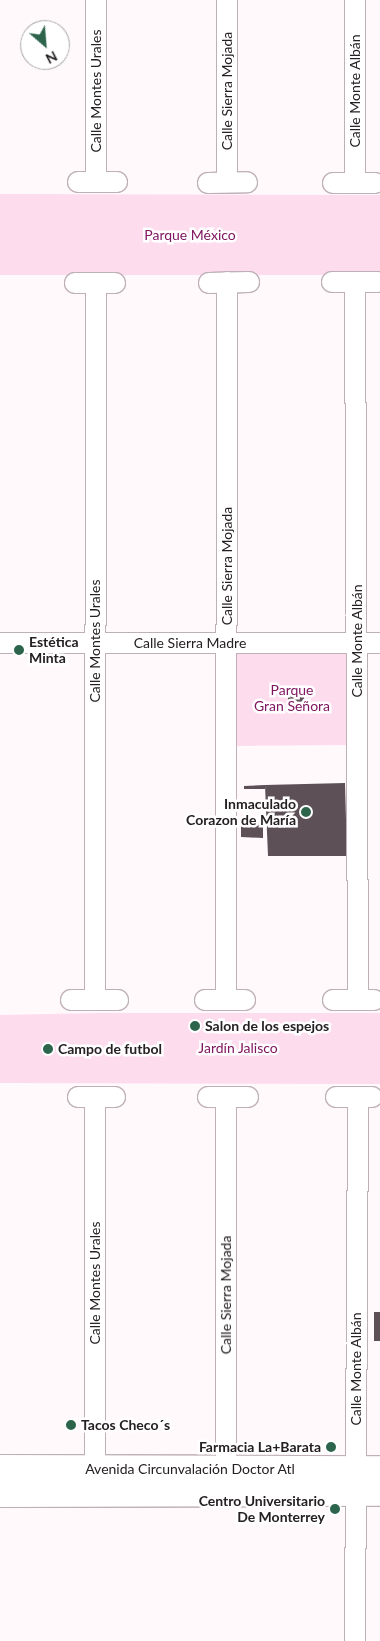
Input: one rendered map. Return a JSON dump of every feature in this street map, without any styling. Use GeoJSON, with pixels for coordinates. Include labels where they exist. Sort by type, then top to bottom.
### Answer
{"type":"FeatureCollection","features":[{"type":"Feature","properties":{"kind":"main road","name":"Avenida Circunvalación Doctor Atl"},"geometry":{"type":"LineString","coordinates":[[0,1468],[95,1469],[226,1481]]}},
{"type":"Feature","properties":{"kind":"main road","name":"Avenida Circunvalación Doctor Atl"},"geometry":{"type":"LineString","coordinates":[[0,1494],[226,1481],[368,1481]]}},
{"type":"Feature","properties":{"kind":"street","name":"Calle Montes Urales"},"geometry":{"type":"LineString","coordinates":[[96,0],[87,182],[117,182]]}},
{"type":"Feature","properties":{"kind":"street","name":"Calle Sierra Mojada"},"geometry":{"type":"LineString","coordinates":[[227,0],[218,183],[247,182]]}},
{"type":"Feature","properties":{"kind":"street","name":"Calle Monte Albán"},"geometry":{"type":"LineString","coordinates":[[333,183],[365,183],[354,0]]}},
{"type":"Feature","properties":{"kind":"street","name":"Calle Sierra Mojada"},"geometry":{"type":"LineString","coordinates":[[205,1000],[235,1000],[218,282],[249,282]]}},
{"type":"Feature","properties":{"kind":"street"},"geometry":{"type":"LineString","coordinates":[[332,282],[378,282]]}},
{"type":"Feature","properties":{"kind":"street","name":"Calle Monte Albán"},"geometry":{"type":"LineString","coordinates":[[333,1000],[366,1000],[357,643],[356,282]]}},
{"type":"Feature","properties":{"kind":"street","name":"Calle Montes Urales"},"geometry":{"type":"LineString","coordinates":[[74,283],[105,283],[95,643],[95,1000]]}},
{"type":"Feature","properties":{"kind":"street","name":"Calle Sierra Madre"},"geometry":{"type":"LineString","coordinates":[[0,643],[380,643]]}},
{"type":"Feature","properties":{"kind":"street"},"geometry":{"type":"LineString","coordinates":[[71,1000],[118,1000]]}},
{"type":"Feature","properties":{"kind":"street","name":"Calle Montes Urales"},"geometry":{"type":"LineString","coordinates":[[95,1469],[87,1097],[115,1097]]}},
{"type":"Feature","properties":{"kind":"street","name":"Calle Sierra Mojada"},"geometry":{"type":"LineString","coordinates":[[226,1481],[217,1097],[248,1097]]}},
{"type":"Feature","properties":{"kind":"street","name":"Calle Monte Albán"},"geometry":{"type":"LineString","coordinates":[[336,1097],[365,1097],[368,1481],[355,1641]]}},
{"type":"Feature","properties":{"kind":"green space","name":"Parque México"},"geometry":{"type":"Polygon","coordinates":[[[0,194],[380,195],[380,275],[0,275],[0,194]]]}},
{"type":"Feature","properties":{"kind":"green space","name":"Parque Gran Señora"},"geometry":{"type":"Polygon","coordinates":[[[235,651],[348,651],[350,745],[234,746],[235,651]]]}},
{"type":"Feature","properties":{"kind":"green space","name":"Jardín Jalisco"},"geometry":{"type":"Polygon","coordinates":[[[380,1013],[380,1084],[0,1083],[0,1015],[380,1013]]]}},
{"type":"Feature","properties":{"kind":"building"},"geometry":{"type":"Polygon","coordinates":[[[296,691],[304,699],[296,707],[288,699],[296,691]]]}},
{"type":"Feature","properties":{"kind":"building","name":"Inmaculado Corazon de María"},"geometry":{"type":"Polygon","coordinates":[[[345,783],[347,856],[268,856],[265,785],[345,783]]]}},
{"type":"Feature","properties":{"kind":"building"},"geometry":{"type":"Polygon","coordinates":[[[265,785],[265,789],[244,789],[244,786],[265,785]]]}},
{"type":"Feature","properties":{"kind":"building"},"geometry":{"type":"Polygon","coordinates":[[[241,822],[263,823],[263,838],[241,837],[241,822]]]}},
{"type":"Feature","properties":{"kind":"building"},"geometry":{"type":"Polygon","coordinates":[[[374,1312],[380,1312],[380,1341],[374,1341],[374,1312]]]}},
{"type":"Feature","properties":{"kind":"place","name":"Estética Minta"},"geometry":{"type":"Point","coordinates":[19,650]}},
{"type":"Feature","properties":{"kind":"place","name":"Inmaculado Corazon de María"},"geometry":{"type":"Point","coordinates":[306,812]}},
{"type":"Feature","properties":{"kind":"place","name":"Salon de los espejos"},"geometry":{"type":"Point","coordinates":[195,1026]}},
{"type":"Feature","properties":{"kind":"place","name":"Campo de futbol"},"geometry":{"type":"Point","coordinates":[48,1049]}},
{"type":"Feature","properties":{"kind":"place","name":"Tacos Checo´s"},"geometry":{"type":"Point","coordinates":[71,1425]}},
{"type":"Feature","properties":{"kind":"place","name":"Farmacia La+Barata"},"geometry":{"type":"Point","coordinates":[331,1447]}},
{"type":"Feature","properties":{"kind":"place","name":"Centro Universitario De Monterrey"},"geometry":{"type":"Point","coordinates":[335,1509]}}]}
